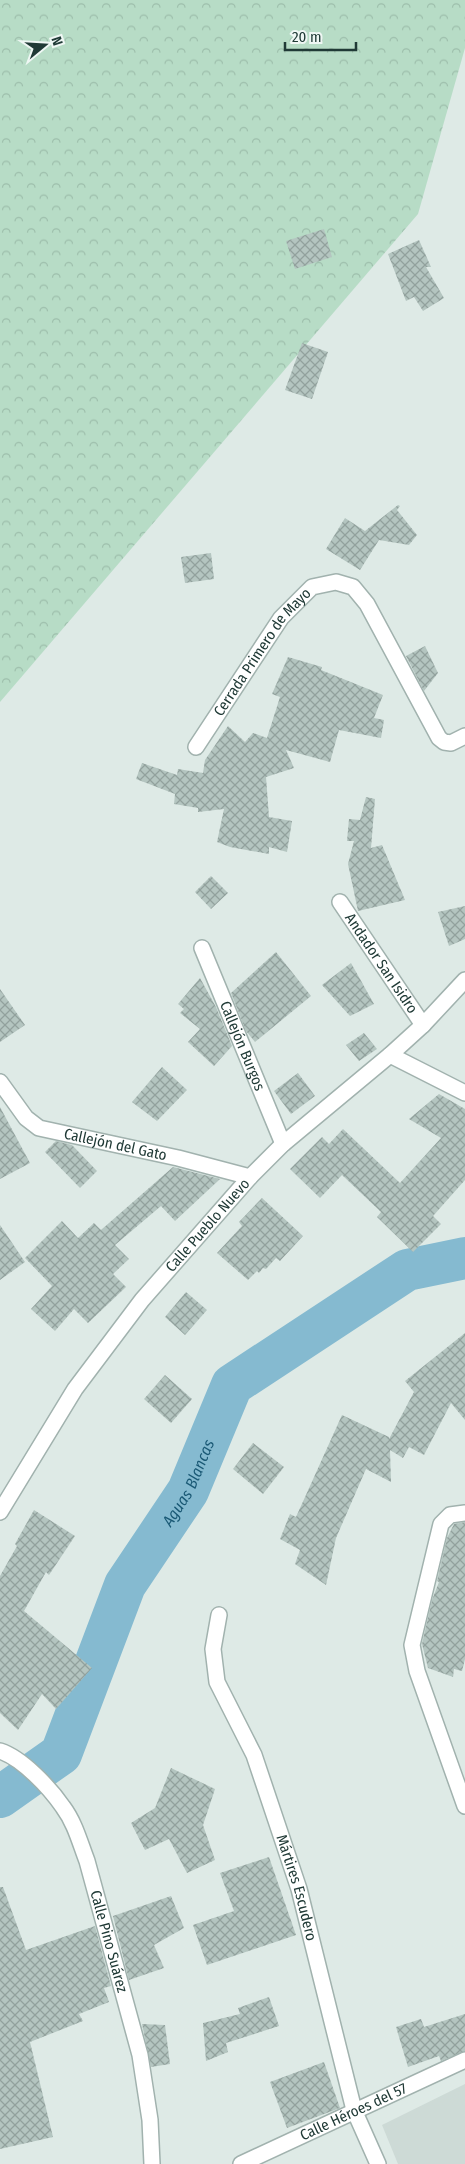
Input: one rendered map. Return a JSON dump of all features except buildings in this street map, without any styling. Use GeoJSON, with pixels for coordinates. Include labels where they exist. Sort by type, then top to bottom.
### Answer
{"type":"FeatureCollection","features":[{"type":"Feature","properties":{"kind":"street","name":"Cerrada Primero de Mayo"},"geometry":{"type":"LineString","coordinates":[[196,747],[281,618],[312,587],[336,582],[353,587],[367,604],[440,738],[444,742],[451,743],[465,736]]}},
{"type":"Feature","properties":{"kind":"street","name":"Andador San Isidro"},"geometry":{"type":"LineString","coordinates":[[340,902],[423,1025]]}},
{"type":"Feature","properties":{"kind":"street","name":"Callejón Burgos"},"geometry":{"type":"LineString","coordinates":[[202,948],[283,1144]]}},
{"type":"Feature","properties":{"kind":"street","name":"Calle Pueblo Nuevo"},"geometry":{"type":"LineString","coordinates":[[0,1512],[75,1389],[142,1300],[250,1177],[283,1144],[390,1055],[423,1025],[465,980]]}},
{"type":"Feature","properties":{"kind":"street"},"geometry":{"type":"LineString","coordinates":[[390,1055],[465,1092]]}},
{"type":"Feature","properties":{"kind":"street","name":"Callejón del Gato"},"geometry":{"type":"LineString","coordinates":[[0,1082],[26,1118],[38,1128],[178,1158],[250,1177]]}},
{"type":"Feature","properties":{"kind":"street"},"geometry":{"type":"LineString","coordinates":[[458,1514],[441,1524],[412,1644],[417,1671],[465,1806]]}},
{"type":"Feature","properties":{"kind":"street","name":"Mártires Escudero"},"geometry":{"type":"LineString","coordinates":[[219,1615],[213,1649],[218,1682],[254,1756],[299,1889],[354,2110],[378,2164]]}},
{"type":"Feature","properties":{"kind":"street","name":"Calle Pino Suárez"},"geometry":{"type":"LineString","coordinates":[[0,1751],[20,1761],[64,1807],[76,1830],[87,1861],[140,2055],[150,2120],[152,2164]]}},
{"type":"Feature","properties":{"kind":"street","name":"Calle Héroes del 57"},"geometry":{"type":"LineString","coordinates":[[241,2164],[465,2060]]}},
{"type":"Feature","properties":{"kind":"shaded area"},"geometry":{"type":"Polygon","coordinates":[[[465,2084],[465,2164],[398,2164],[382,2125],[465,2084]]]}},
{"type":"Feature","properties":{"kind":"green space"},"geometry":{"type":"Polygon","coordinates":[[[0,0],[465,0],[465,48],[418,214],[0,702],[0,0]]]}},
{"type":"Feature","properties":{"kind":"waterway","name":"Aguas Blancas"},"geometry":{"type":"LineString","coordinates":[[0,1797],[61,1754],[125,1585],[188,1491],[232,1385],[407,1270],[465,1258]]}}]}
